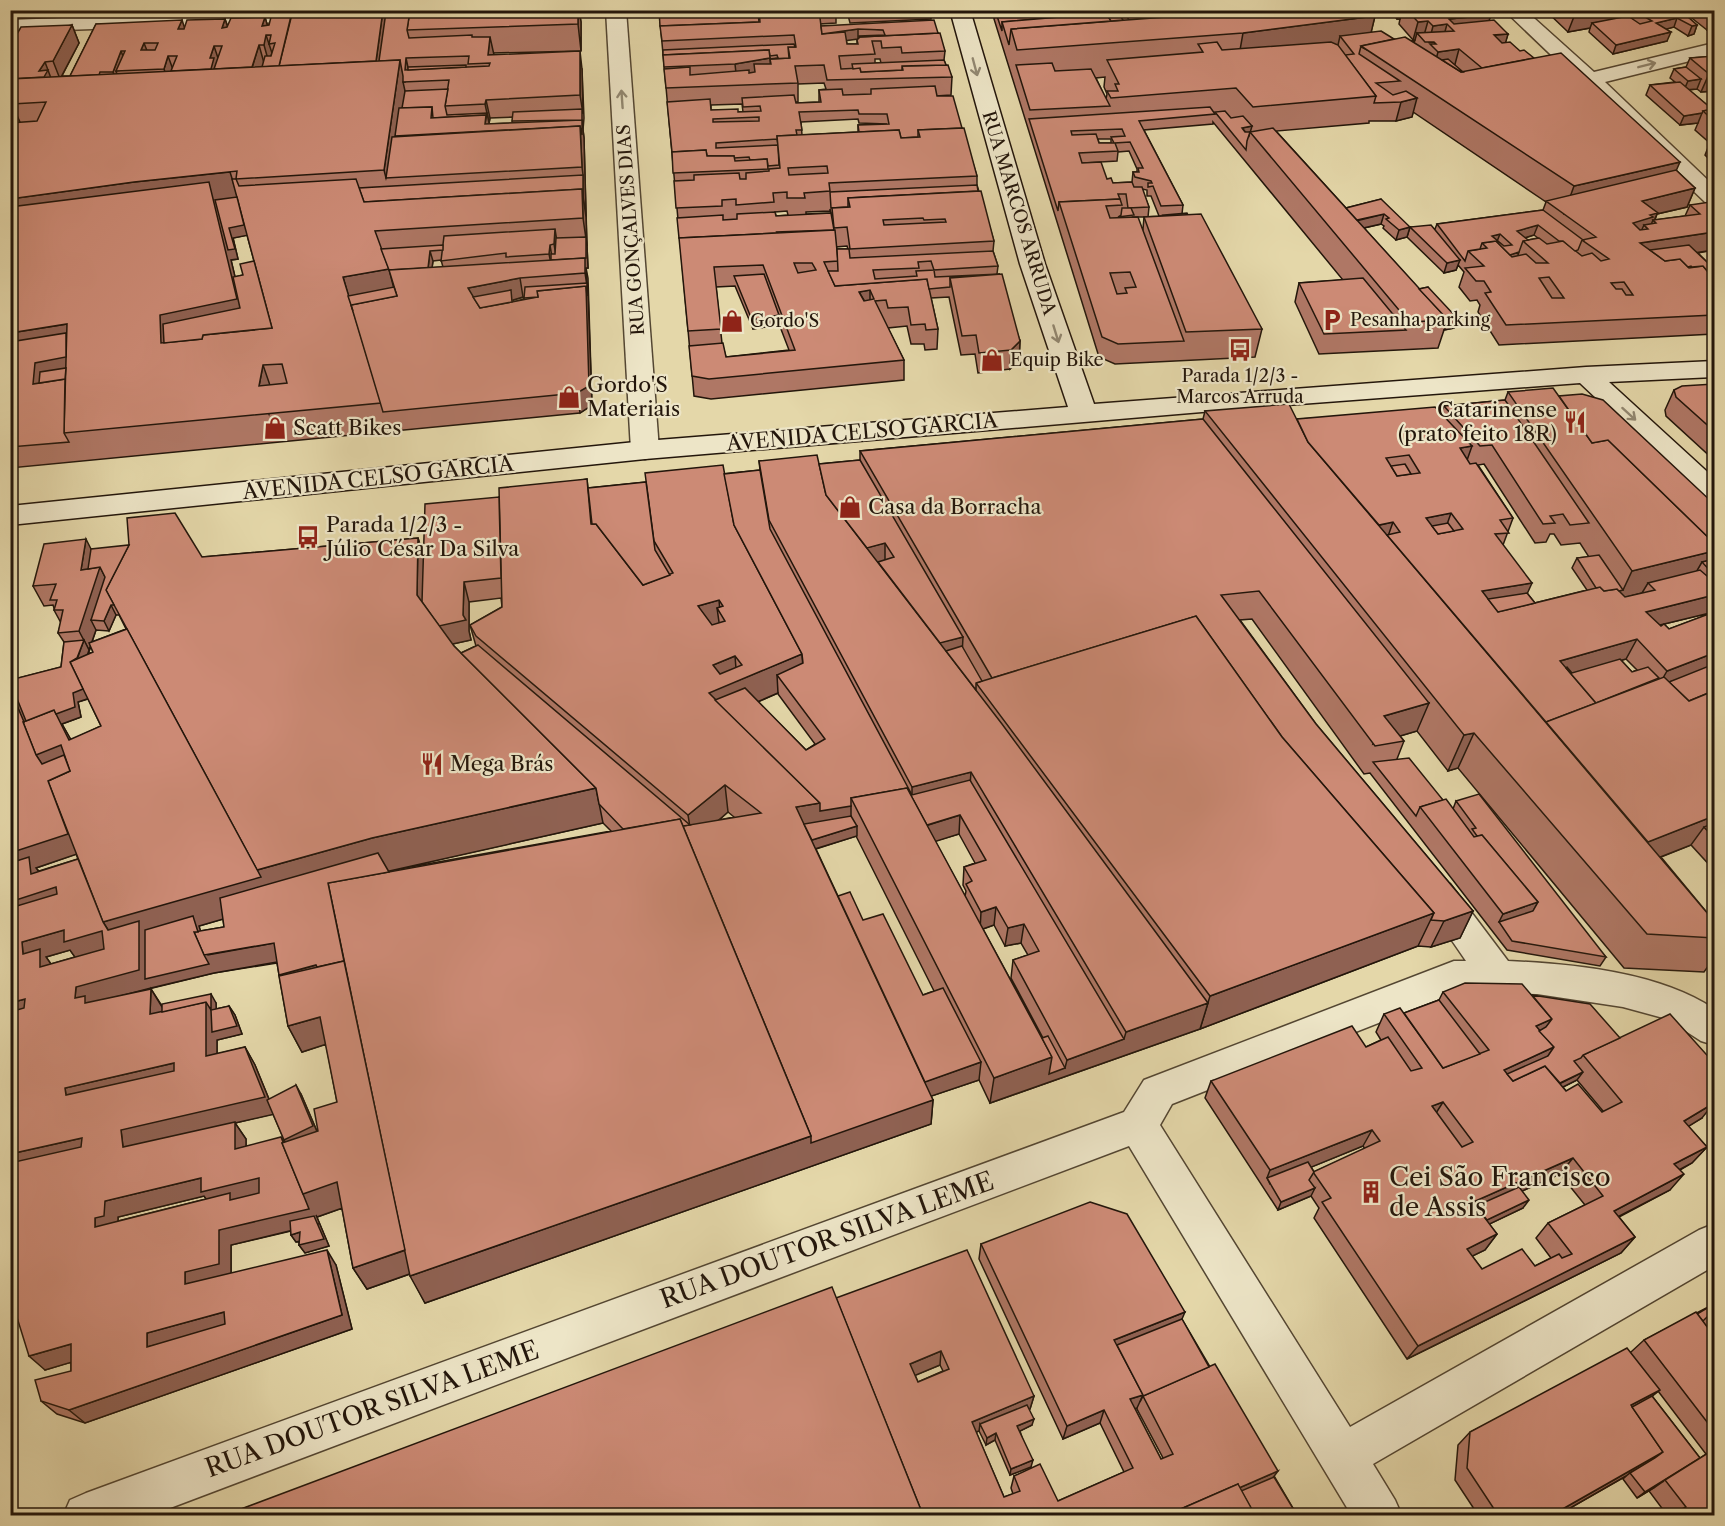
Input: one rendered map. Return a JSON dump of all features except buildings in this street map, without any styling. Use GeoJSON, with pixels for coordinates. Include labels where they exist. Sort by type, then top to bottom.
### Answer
{"type":"FeatureCollection","features":[{"type":"Feature","properties":{"kind":"street","name":"RUA GONÇALVES DIAS"},"geometry":{"type":"LineString","coordinates":[[616,10],[645,450]]}},
{"type":"Feature","properties":{"kind":"street","name":"RUA MARCOS ARRUDA"},"geometry":{"type":"LineString","coordinates":[[960,10],[1005,171],[1064,361],[1084,413]]}},
{"type":"Feature","properties":{"kind":"street"},"geometry":{"type":"LineString","coordinates":[[1513,10],[1590,79],[1714,198]]}},
{"type":"Feature","properties":{"kind":"street"},"geometry":{"type":"LineString","coordinates":[[10,26],[359,13]]}},
{"type":"Feature","properties":{"kind":"street"},"geometry":{"type":"LineString","coordinates":[[1590,79],[1714,49]]}},
{"type":"Feature","properties":{"kind":"street","name":"AVENIDA CELSO GARCIA"},"geometry":{"type":"LineString","coordinates":[[10,516],[645,450],[1084,413],[1586,375],[1714,369]]}},
{"type":"Feature","properties":{"kind":"street"},"geometry":{"type":"LineString","coordinates":[[1586,375],[1714,493]]}},
{"type":"Feature","properties":{"kind":"street"},"geometry":{"type":"LineString","coordinates":[[1422,873],[1498,976]]}},
{"type":"Feature","properties":{"kind":"street"},"geometry":{"type":"LineString","coordinates":[[1380,1515],[1138,1125],[1158,1092],[1454,977],[1498,976],[1587,984],[1677,1006],[1714,1029]]}},
{"type":"Feature","properties":{"kind":"street","name":"RUA DOUTOR SILVA LEME"},"geometry":{"type":"LineString","coordinates":[[86,1515],[1138,1125]]}},
{"type":"Feature","properties":{"kind":"street"},"geometry":{"type":"LineString","coordinates":[[1342,1456],[1714,1244]]}},
{"type":"Feature","properties":{"kind":"place","name":"Pesanha parking"},"geometry":{"type":"Point","coordinates":[1332,320]}},
{"type":"Feature","properties":{"kind":"place","name":"Gordo'S"},"geometry":{"type":"Point","coordinates":[732,321]}},
{"type":"Feature","properties":{"kind":"place","name":"Parada 1/2/3 - Marcos Arruda"},"geometry":{"type":"Point","coordinates":[1240,350]}},
{"type":"Feature","properties":{"kind":"place","name":"Equip Bike"},"geometry":{"type":"Point","coordinates":[992,360]}},
{"type":"Feature","properties":{"kind":"place","name":"Gordo'S Materiais"},"geometry":{"type":"Point","coordinates":[569,397]}},
{"type":"Feature","properties":{"kind":"place","name":"Catarinense (prato feito 18R)"},"geometry":{"type":"Point","coordinates":[1575,422]}},
{"type":"Feature","properties":{"kind":"place","name":"Scatt Bikes"},"geometry":{"type":"Point","coordinates":[275,428]}},
{"type":"Feature","properties":{"kind":"place","name":"Casa da Borracha"},"geometry":{"type":"Point","coordinates":[850,507]}},
{"type":"Feature","properties":{"kind":"place","name":"Parada 1/2/3 - Júlio César Da Silva"},"geometry":{"type":"Point","coordinates":[308,537]}},
{"type":"Feature","properties":{"kind":"place","name":"Mega Brás"},"geometry":{"type":"Point","coordinates":[432,764]}},
{"type":"Feature","properties":{"kind":"place","name":"Cei São Francisco de Assis"},"geometry":{"type":"Point","coordinates":[1371,1192]}}]}
